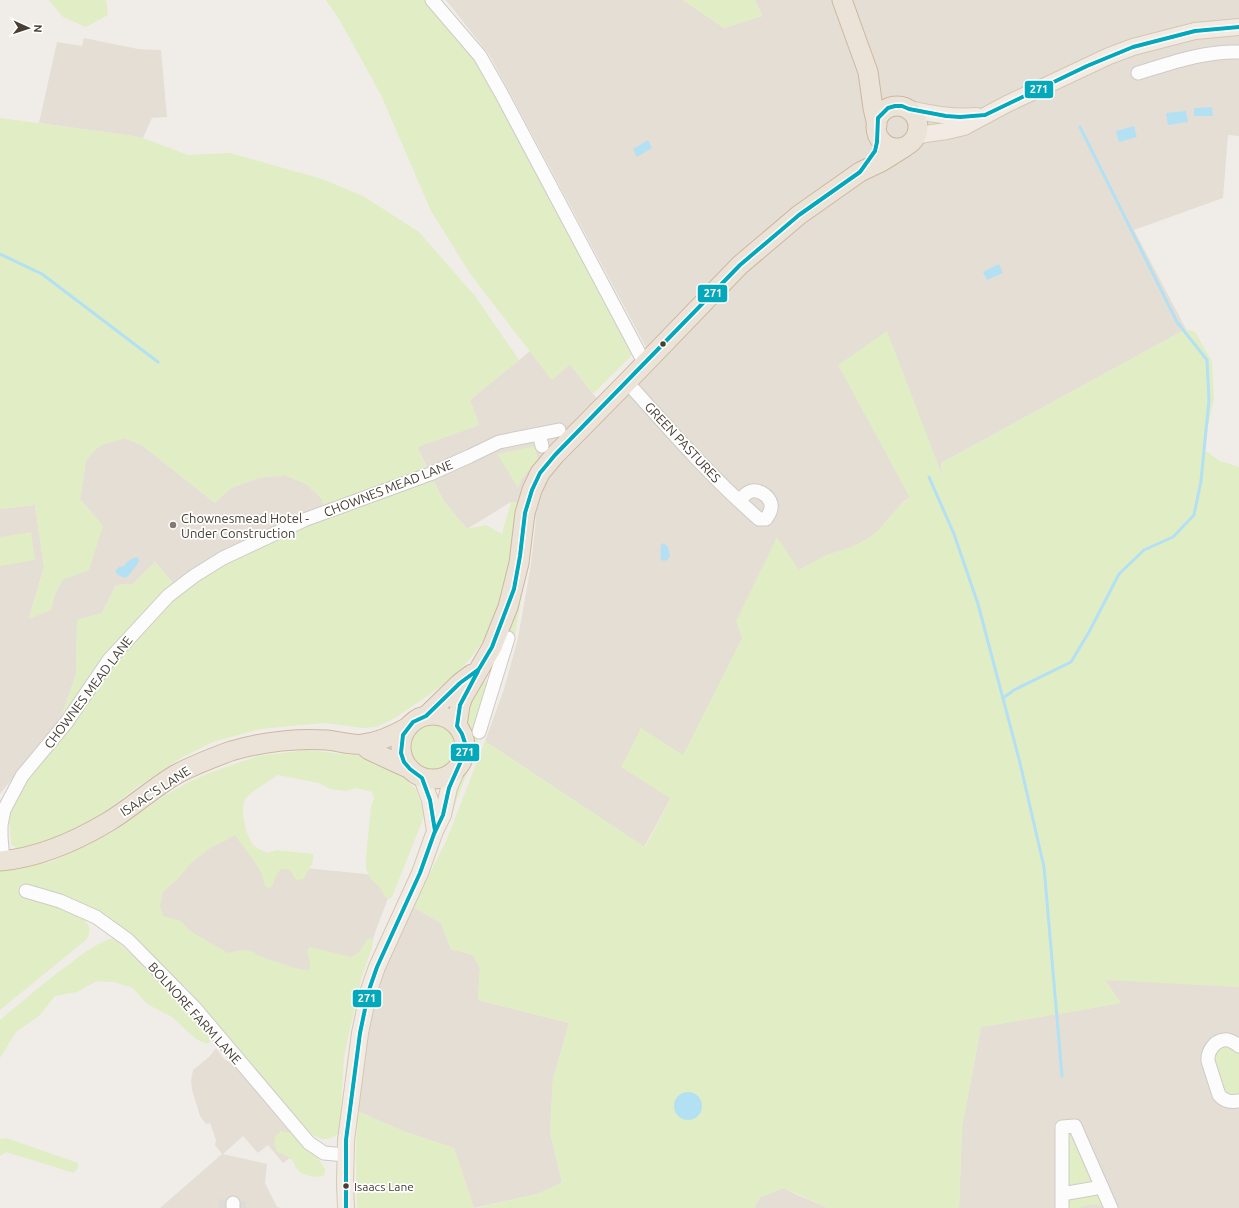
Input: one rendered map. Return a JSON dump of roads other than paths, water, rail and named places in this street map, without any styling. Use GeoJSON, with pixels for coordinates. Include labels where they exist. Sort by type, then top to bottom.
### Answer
{"type":"FeatureCollection","features":[{"type":"Feature","properties":{"kind":"highway"},"geometry":{"type":"LineString","coordinates":[[842,0],[868,72],[872,108],[880,138],[884,144],[898,148],[910,142]]}},
{"type":"Feature","properties":{"kind":"highway"},"geometry":{"type":"LineString","coordinates":[[457,726],[460,705],[492,648],[510,601],[520,556],[525,513],[532,490],[540,473],[559,451],[646,364],[740,265],[799,215],[860,172],[881,162],[910,142],[918,125],[914,113],[890,100],[880,90],[868,72]]}},
{"type":"Feature","properties":{"kind":"highway"},"geometry":{"type":"LineString","coordinates":[[860,172],[875,151],[878,118],[888,108],[895,106],[906,108]]}},
{"type":"Feature","properties":{"kind":"highway"},"geometry":{"type":"LineString","coordinates":[[426,716],[460,683],[479,669]]}},
{"type":"Feature","properties":{"kind":"highway"},"geometry":{"type":"LineString","coordinates":[[426,716],[443,716],[450,720],[457,726],[465,743],[463,757],[456,769],[449,775],[440,779],[431,779],[416,774],[404,762],[401,753],[403,735],[408,727],[413,722],[426,716]]}},
{"type":"Feature","properties":{"kind":"highway","name":"ISAAC'S LANE"},"geometry":{"type":"LineString","coordinates":[[2,861],[25,857],[54,848],[81,836],[108,822],[175,775],[197,764],[232,751],[257,745],[306,740],[327,740],[363,745],[394,735],[408,727]]}},
{"type":"Feature","properties":{"kind":"highway","name":"ISAAC'S LANE"},"geometry":{"type":"LineString","coordinates":[[363,745],[369,750],[416,774]]}},
{"type":"Feature","properties":{"kind":"main road"},"geometry":{"type":"LineString","coordinates":[[910,142],[925,134],[964,127],[985,115],[1055,81],[1109,56],[1133,47],[1195,31],[1239,27]]}},
{"type":"Feature","properties":{"kind":"main road"},"geometry":{"type":"LineString","coordinates":[[906,108],[946,116],[960,117],[985,115]]}},
{"type":"Feature","properties":{"kind":"main road"},"geometry":{"type":"LineString","coordinates":[[346,1208],[345,1155],[348,1120],[358,1046],[369,990],[376,968],[420,873],[435,831],[443,815],[449,788],[456,769]]}},
{"type":"Feature","properties":{"kind":"main road"},"geometry":{"type":"LineString","coordinates":[[416,774],[430,800],[435,831]]}},
{"type":"Feature","properties":{"kind":"street"},"geometry":{"type":"LineString","coordinates":[[432,0],[480,56],[646,364]]}},
{"type":"Feature","properties":{"kind":"street"},"geometry":{"type":"LineString","coordinates":[[1138,73],[1179,60],[1226,52],[1239,52]]}},
{"type":"Feature","properties":{"kind":"street","name":"GREEN PASTURES"},"geometry":{"type":"LineString","coordinates":[[627,382],[687,449],[739,501]]}},
{"type":"Feature","properties":{"kind":"street","name":"CHOWNES MEAD LANE"},"geometry":{"type":"LineString","coordinates":[[2,861],[1,825],[4,810],[22,776],[66,723],[109,660],[168,596],[194,576],[223,558],[304,520],[430,474],[499,442],[540,440],[559,430]]}},
{"type":"Feature","properties":{"kind":"street"},"geometry":{"type":"LineString","coordinates":[[479,732],[508,638]]}},
{"type":"Feature","properties":{"kind":"street"},"geometry":{"type":"LineString","coordinates":[[479,669],[496,680]]}},
{"type":"Feature","properties":{"kind":"street","name":"BOLNORE FARM LANE"},"geometry":{"type":"LineString","coordinates":[[26,891],[60,901],[96,917],[128,940],[194,1007],[309,1144],[324,1152],[345,1155]]}},
{"type":"Feature","properties":{"kind":"street"},"geometry":{"type":"LineString","coordinates":[[1239,1046],[1233,1042],[1224,1040],[1216,1044],[1207,1055],[1219,1095],[1231,1102],[1239,1101]]}},
{"type":"Feature","properties":{"kind":"street"},"geometry":{"type":"LineString","coordinates":[[1062,1208],[1062,1127],[1075,1126],[1111,1208]]}},
{"type":"Feature","properties":{"kind":"street"},"geometry":{"type":"LineString","coordinates":[[1062,1194],[1102,1187]]}},
{"type":"Feature","properties":{"kind":"water"},"geometry":{"type":"Polygon","coordinates":[[[1212,107],[1213,116],[1194,116],[1194,108],[1212,107]]]}},
{"type":"Feature","properties":{"kind":"water"},"geometry":{"type":"Polygon","coordinates":[[[1186,111],[1188,122],[1168,125],[1166,113],[1186,111]]]}},
{"type":"Feature","properties":{"kind":"water"},"geometry":{"type":"Polygon","coordinates":[[[1134,126],[1137,137],[1119,142],[1116,131],[1134,126]]]}},
{"type":"Feature","properties":{"kind":"water"},"geometry":{"type":"Polygon","coordinates":[[[648,140],[652,148],[637,157],[633,149],[648,140]]]}},
{"type":"Feature","properties":{"kind":"water"},"geometry":{"type":"Polygon","coordinates":[[[999,264],[1003,273],[987,280],[983,272],[999,264]]]}},
{"type":"Feature","properties":{"kind":"water"},"geometry":{"type":"Polygon","coordinates":[[[663,543],[668,547],[670,556],[664,561],[661,560],[661,545],[663,543]]]}},
{"type":"Feature","properties":{"kind":"water"},"geometry":{"type":"Polygon","coordinates":[[[136,557],[138,558],[139,562],[129,575],[125,578],[118,575],[115,571],[119,567],[124,566],[128,561],[136,557]]]}},
{"type":"Feature","properties":{"kind":"water"},"geometry":{"type":"Polygon","coordinates":[[[688,1092],[698,1096],[702,1106],[698,1116],[688,1120],[678,1116],[674,1106],[678,1096],[688,1092]]]}},
{"type":"Feature","properties":{"kind":"waterway"},"geometry":{"type":"LineString","coordinates":[[1003,698],[1014,690],[1071,662],[1089,632],[1119,574],[1144,550],[1173,537],[1194,515],[1201,481],[1209,400],[1207,360],[1177,322],[1080,127]]}},
{"type":"Feature","properties":{"kind":"waterway"},"geometry":{"type":"LineString","coordinates":[[0,254],[42,274],[158,362]]}},
{"type":"Feature","properties":{"kind":"waterway"},"geometry":{"type":"LineString","coordinates":[[929,477],[954,534],[978,604],[1020,763],[1044,867],[1062,1076]]}},
{"type":"Feature","properties":{"kind":"place","name":"Chownesmead Hotel - Under Construction"},"geometry":{"type":"Point","coordinates":[173,525]}},
{"type":"Feature","properties":{"kind":"place","name":"Isaacs Lane"},"geometry":{"type":"Point","coordinates":[346,1186]}}]}
